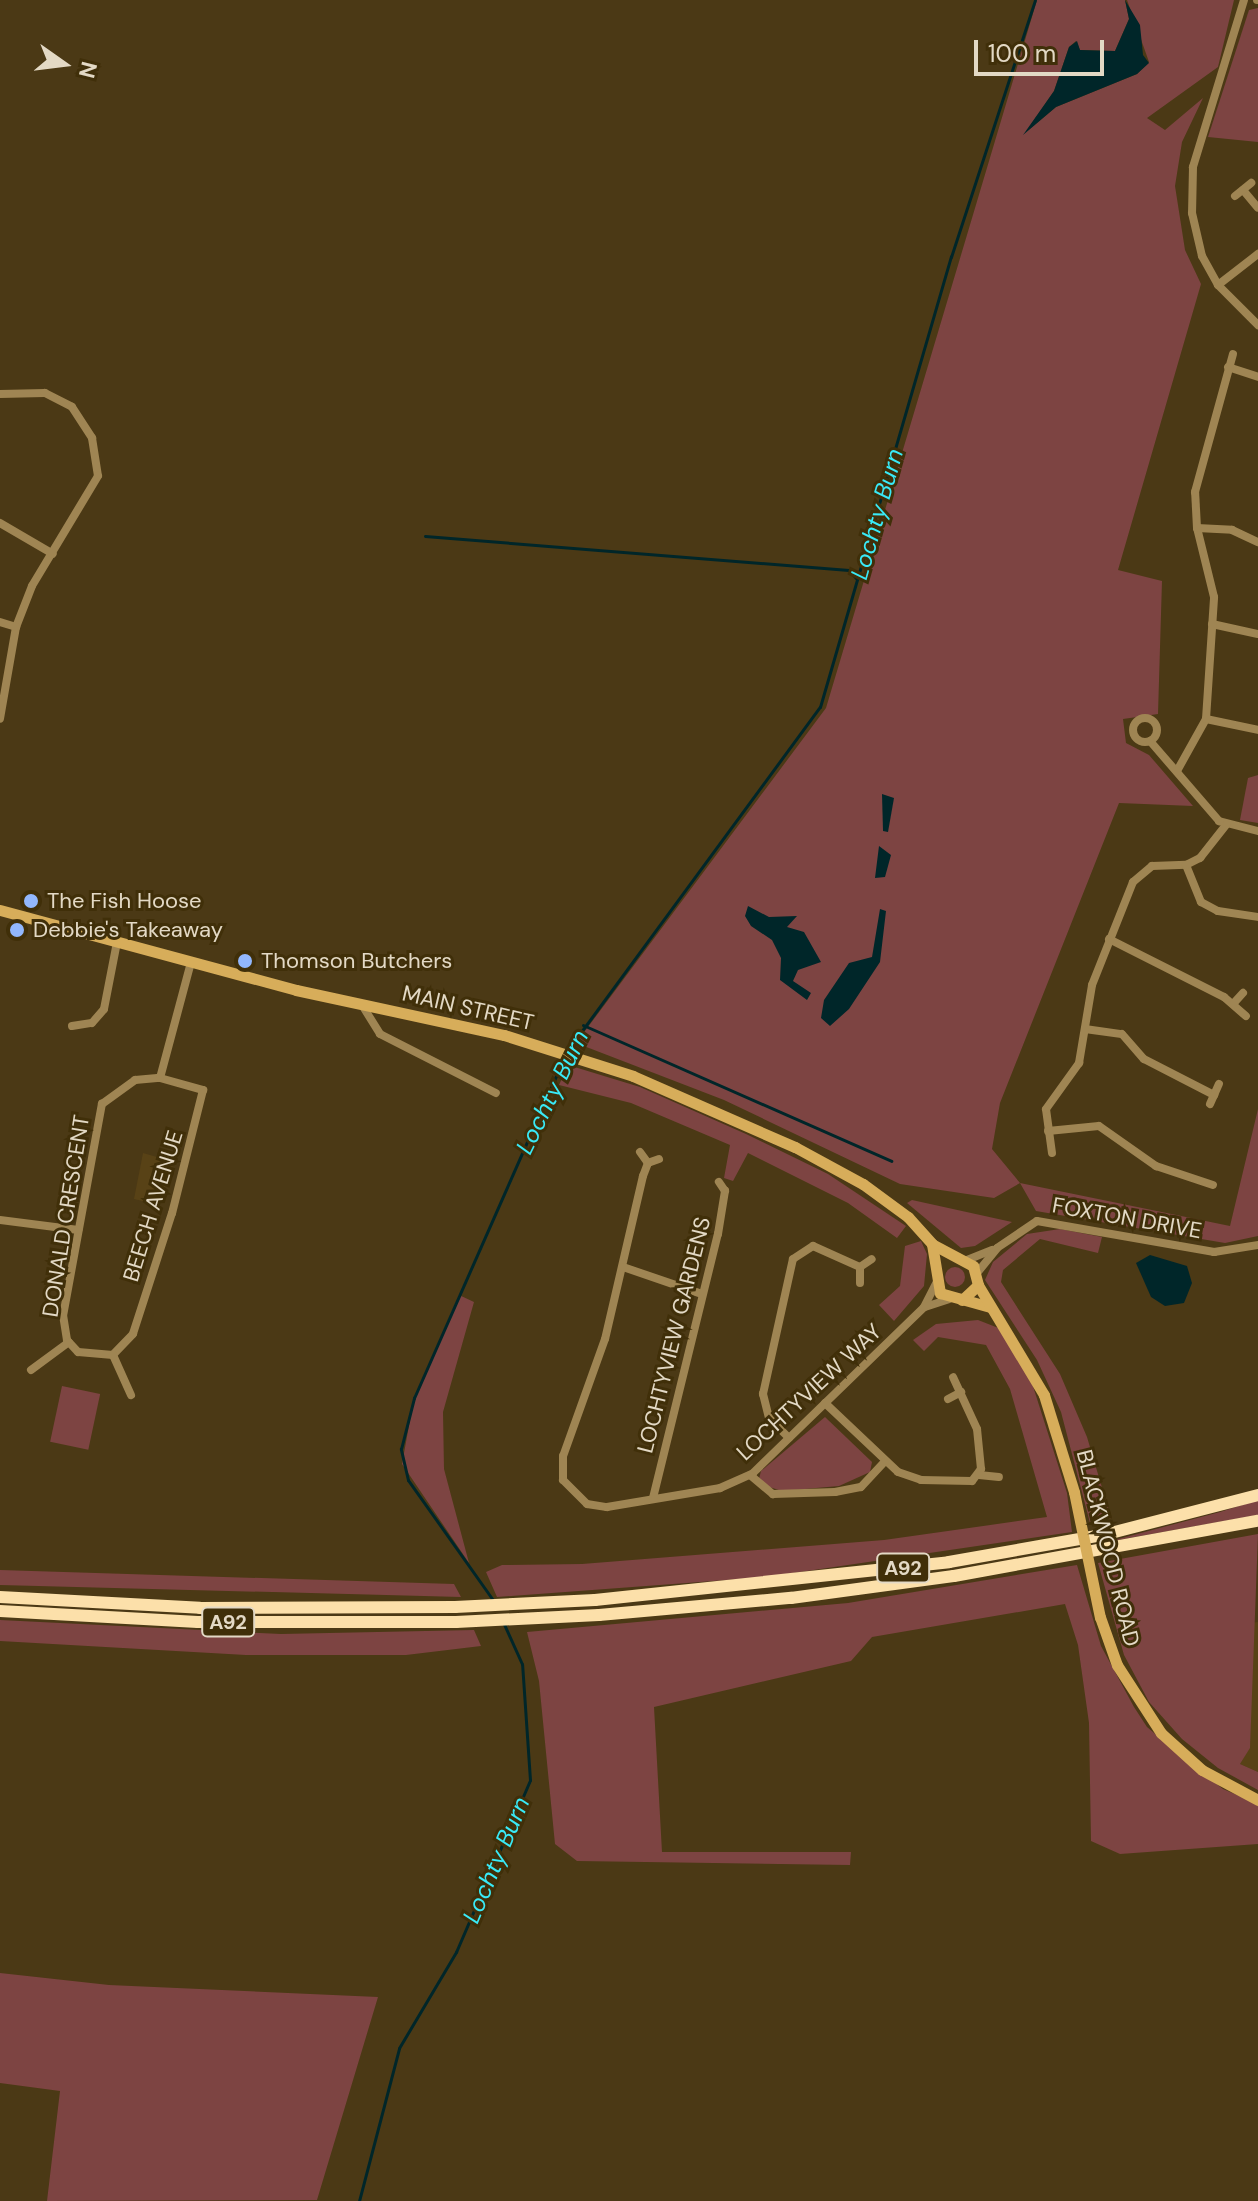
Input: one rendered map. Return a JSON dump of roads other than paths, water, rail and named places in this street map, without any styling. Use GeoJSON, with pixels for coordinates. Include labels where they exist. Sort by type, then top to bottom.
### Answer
{"type":"FeatureCollection","features":[{"type":"Feature","properties":{"kind":"highway","name":"A92"},"geometry":{"type":"LineString","coordinates":[[0,1597],[200,1608],[543,1604],[790,1583],[949,1562],[1107,1534],[1258,1495]]}},
{"type":"Feature","properties":{"kind":"highway","name":"A92"},"geometry":{"type":"LineString","coordinates":[[0,1611],[198,1622],[456,1622],[543,1618],[845,1592],[1101,1552],[1258,1521]]}},
{"type":"Feature","properties":{"kind":"main road","name":"MAIN STREET"},"geometry":{"type":"LineString","coordinates":[[0,910],[191,962],[581,1057],[832,1165],[908,1217],[932,1244],[962,1259]]}},
{"type":"Feature","properties":{"kind":"main road"},"geometry":{"type":"LineString","coordinates":[[932,1244],[936,1280],[949,1299],[990,1307]]}},
{"type":"Feature","properties":{"kind":"main road"},"geometry":{"type":"LineString","coordinates":[[936,1280],[941,1265],[962,1259],[978,1279],[962,1300]]}},
{"type":"Feature","properties":{"kind":"main road","name":"BLACKWOOD ROAD"},"geometry":{"type":"LineString","coordinates":[[978,1279],[990,1307],[1044,1395],[1074,1492],[1100,1617],[1117,1665],[1161,1733],[1202,1770],[1258,1800]]}},
{"type":"Feature","properties":{"kind":"street"},"geometry":{"type":"LineString","coordinates":[[1244,0],[1192,180],[1196,238],[1218,285],[1258,325]]}},
{"type":"Feature","properties":{"kind":"street"},"geometry":{"type":"LineString","coordinates":[[1251,183],[1239,193],[1258,208]]}},
{"type":"Feature","properties":{"kind":"street"},"geometry":{"type":"LineString","coordinates":[[1218,285],[1258,254]]}},
{"type":"Feature","properties":{"kind":"street"},"geometry":{"type":"LineString","coordinates":[[1177,771],[1206,719],[1212,583],[1197,528],[1197,477],[1233,354]]}},
{"type":"Feature","properties":{"kind":"street"},"geometry":{"type":"LineString","coordinates":[[1228,367],[1258,377]]}},
{"type":"Feature","properties":{"kind":"street"},"geometry":{"type":"LineString","coordinates":[[0,394],[22,391],[60,398],[84,420],[92,438],[98,476],[32,586],[16,627],[0,719]]}},
{"type":"Feature","properties":{"kind":"street"},"geometry":{"type":"LineString","coordinates":[[0,523],[53,554]]}},
{"type":"Feature","properties":{"kind":"street"},"geometry":{"type":"LineString","coordinates":[[1197,528],[1232,530],[1258,542]]}},
{"type":"Feature","properties":{"kind":"street"},"geometry":{"type":"LineString","coordinates":[[0,622],[16,627]]}},
{"type":"Feature","properties":{"kind":"street"},"geometry":{"type":"LineString","coordinates":[[1212,624],[1258,634]]}},
{"type":"Feature","properties":{"kind":"street"},"geometry":{"type":"LineString","coordinates":[[1206,719],[1258,730]]}},
{"type":"Feature","properties":{"kind":"street"},"geometry":{"type":"LineString","coordinates":[[1150,741],[1226,825],[1258,831]]}},
{"type":"Feature","properties":{"kind":"street"},"geometry":{"type":"LineString","coordinates":[[1052,1153],[1046,1109],[1079,1063],[1092,985],[1109,939],[1141,873],[1152,866],[1186,865],[1208,853],[1226,825]]}},
{"type":"Feature","properties":{"kind":"street"},"geometry":{"type":"LineString","coordinates":[[1186,865],[1201,902],[1218,911],[1258,917]]}},
{"type":"Feature","properties":{"kind":"street"},"geometry":{"type":"LineString","coordinates":[[1109,939],[1233,1004],[1246,1016]]}},
{"type":"Feature","properties":{"kind":"street"},"geometry":{"type":"LineString","coordinates":[[72,1026],[92,1023],[104,1009],[117,942]]}},
{"type":"Feature","properties":{"kind":"street"},"geometry":{"type":"LineString","coordinates":[[160,1078],[191,962]]}},
{"type":"Feature","properties":{"kind":"street"},"geometry":{"type":"LineString","coordinates":[[1233,1004],[1243,993]]}},
{"type":"Feature","properties":{"kind":"street"},"geometry":{"type":"LineString","coordinates":[[362,1005],[380,1034],[496,1093]]}},
{"type":"Feature","properties":{"kind":"street"},"geometry":{"type":"LineString","coordinates":[[1085,1029],[1122,1034],[1144,1059],[1212,1099],[1219,1084]]}},
{"type":"Feature","properties":{"kind":"street","name":"DONALD CRESCENT"},"geometry":{"type":"LineString","coordinates":[[113,1355],[98,1357],[78,1352],[69,1342],[63,1316],[102,1104],[135,1080],[160,1078]]}},
{"type":"Feature","properties":{"kind":"street","name":"BEECH AVENUE"},"geometry":{"type":"LineString","coordinates":[[113,1355],[133,1334],[204,1099],[196,1084],[160,1078]]}},
{"type":"Feature","properties":{"kind":"street"},"geometry":{"type":"LineString","coordinates":[[1048,1131],[1099,1126],[1156,1166],[1213,1185]]}},
{"type":"Feature","properties":{"kind":"street"},"geometry":{"type":"LineString","coordinates":[[640,1152],[648,1163],[659,1159]]}},
{"type":"Feature","properties":{"kind":"street","name":"LOCHTYVIEW WAY"},"geometry":{"type":"LineString","coordinates":[[648,1163],[587,1399],[561,1469],[570,1492],[595,1507],[720,1488],[750,1475],[924,1307],[936,1280]]}},
{"type":"Feature","properties":{"kind":"street","name":"LOCHTYVIEW GARDENS"},"geometry":{"type":"LineString","coordinates":[[653,1498],[725,1191],[719,1182]]}},
{"type":"Feature","properties":{"kind":"street"},"geometry":{"type":"LineString","coordinates":[[725,1191],[736,1189]]}},
{"type":"Feature","properties":{"kind":"street"},"geometry":{"type":"LineString","coordinates":[[0,1220],[78,1230]]}},
{"type":"Feature","properties":{"kind":"street","name":"FOXTON DRIVE"},"geometry":{"type":"LineString","coordinates":[[962,1259],[997,1248],[1029,1224],[1047,1220],[1199,1250],[1258,1245]]}},
{"type":"Feature","properties":{"kind":"street"},"geometry":{"type":"LineString","coordinates":[[789,1438],[769,1418],[763,1394],[793,1259],[813,1246],[860,1267]]}},
{"type":"Feature","properties":{"kind":"street","name":"FOXTON DRIVE"},"geometry":{"type":"LineString","coordinates":[[978,1279],[997,1248]]}},
{"type":"Feature","properties":{"kind":"street"},"geometry":{"type":"LineString","coordinates":[[860,1267],[872,1259]]}},
{"type":"Feature","properties":{"kind":"street"},"geometry":{"type":"LineString","coordinates":[[623,1267],[702,1294]]}},
{"type":"Feature","properties":{"kind":"street"},"geometry":{"type":"LineString","coordinates":[[860,1267],[860,1283]]}},
{"type":"Feature","properties":{"kind":"street","name":"LOCHTYVIEW WAY"},"geometry":{"type":"LineString","coordinates":[[924,1307],[949,1299]]}},
{"type":"Feature","properties":{"kind":"street"},"geometry":{"type":"LineString","coordinates":[[31,1370],[69,1342]]}},
{"type":"Feature","properties":{"kind":"street"},"geometry":{"type":"LineString","coordinates":[[113,1355],[131,1395]]}},
{"type":"Feature","properties":{"kind":"street"},"geometry":{"type":"LineString","coordinates":[[953,1377],[977,1429],[979,1475]]}},
{"type":"Feature","properties":{"kind":"street"},"geometry":{"type":"LineString","coordinates":[[948,1399],[961,1392]]}},
{"type":"Feature","properties":{"kind":"street"},"geometry":{"type":"LineString","coordinates":[[825,1403],[884,1462],[921,1480],[972,1481],[979,1475],[999,1477]]}},
{"type":"Feature","properties":{"kind":"street"},"geometry":{"type":"LineString","coordinates":[[750,1475],[773,1494],[835,1492],[861,1487],[884,1462]]}},
{"type":"Feature","properties":{"kind":"water"},"geometry":{"type":"Polygon","coordinates":[[[1125,0],[1140,25],[1143,55],[1149,63],[1137,74],[1056,107],[1023,135],[1054,91],[1069,47],[1077,41],[1080,50],[1115,51],[1129,19],[1125,0]]]}},
{"type":"Feature","properties":{"kind":"water"},"geometry":{"type":"Polygon","coordinates":[[[882,794],[894,798],[888,832],[883,831],[882,794]]]}},
{"type":"Feature","properties":{"kind":"water"},"geometry":{"type":"Polygon","coordinates":[[[879,846],[891,855],[885,877],[875,878],[879,846]]]}},
{"type":"Feature","properties":{"kind":"water"},"geometry":{"type":"Polygon","coordinates":[[[748,906],[769,917],[797,916],[787,927],[804,932],[821,962],[798,970],[793,981],[811,993],[807,1000],[780,980],[781,958],[772,940],[751,926],[745,916],[748,906]]]}},
{"type":"Feature","properties":{"kind":"water"},"geometry":{"type":"Polygon","coordinates":[[[880,909],[886,911],[880,962],[849,1009],[830,1026],[821,1018],[824,1000],[849,963],[872,957],[880,909]]]}},
{"type":"Feature","properties":{"kind":"water"},"geometry":{"type":"Polygon","coordinates":[[[1150,1255],[1187,1266],[1192,1283],[1184,1303],[1165,1306],[1151,1297],[1136,1263],[1150,1255]]]}},
{"type":"Feature","properties":{"kind":"waterway","name":"Lochty Burn"},"geometry":{"type":"LineString","coordinates":[[567,1051],[820,707],[951,257],[1035,0]]}},
{"type":"Feature","properties":{"kind":"waterway"},"geometry":{"type":"LineString","coordinates":[[425,536],[849,570],[856,578]]}},
{"type":"Feature","properties":{"kind":"waterway"},"geometry":{"type":"LineString","coordinates":[[583,1025],[891,1161]]}},
{"type":"Feature","properties":{"kind":"waterway","name":"Lochty Burn"},"geometry":{"type":"LineString","coordinates":[[493,1600],[408,1480],[401,1449],[414,1398],[564,1058]]}},
{"type":"Feature","properties":{"kind":"waterway","name":"Lochty Burn"},"geometry":{"type":"LineString","coordinates":[[359,2201],[399,2048],[456,1952],[530,1780],[522,1664],[503,1622]]}},
{"type":"Feature","properties":{"kind":"place","name":"The Fish Hoose"},"geometry":{"type":"Point","coordinates":[31,901]}},
{"type":"Feature","properties":{"kind":"place","name":"Debbie's Takeaway"},"geometry":{"type":"Point","coordinates":[17,930]}},
{"type":"Feature","properties":{"kind":"place","name":"Thomson Butchers"},"geometry":{"type":"Point","coordinates":[245,961]}}]}
